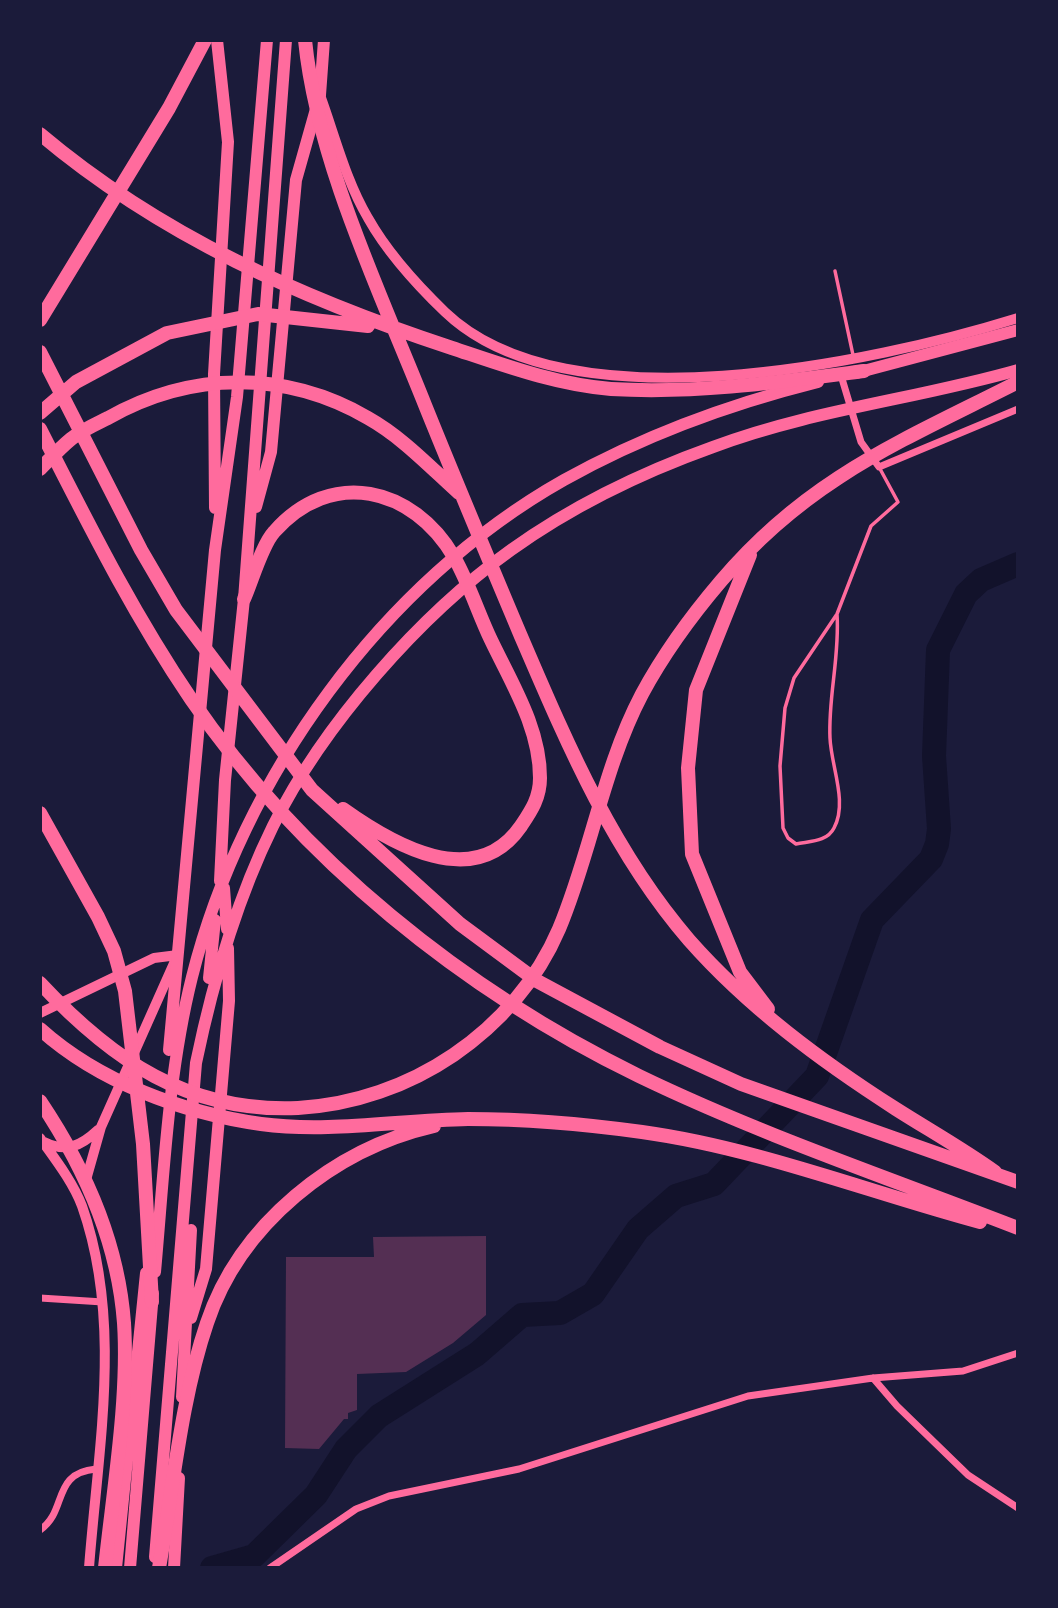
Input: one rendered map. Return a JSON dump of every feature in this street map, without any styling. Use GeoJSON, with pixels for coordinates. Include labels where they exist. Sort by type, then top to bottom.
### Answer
{"type":"FeatureCollection","features":[{"type":"Feature","properties":{"kind":"highway"},"geometry":{"type":"LineString","coordinates":[[40,320],[169,108],[205,40]]}},
{"type":"Feature","properties":{"kind":"highway"},"geometry":{"type":"LineString","coordinates":[[215,550],[214,374],[228,142],[217,40]]}},
{"type":"Feature","properties":{"kind":"highway"},"geometry":{"type":"LineString","coordinates":[[116,1568],[178,955],[215,550],[237,397],[267,40]]}},
{"type":"Feature","properties":{"kind":"highway"},"geometry":{"type":"LineString","coordinates":[[174,1568],[202,1036],[222,862],[225,780],[244,599],[286,40]]}},
{"type":"Feature","properties":{"kind":"highway"},"geometry":{"type":"LineString","coordinates":[[305,40],[320,129],[356,227],[462,496],[559,725],[614,835],[650,890],[690,941],[784,1030],[898,1111],[995,1172]]}},
{"type":"Feature","properties":{"kind":"highway"},"geometry":{"type":"LineString","coordinates":[[248,534],[271,452],[296,180],[320,95],[324,40]]}},
{"type":"Feature","properties":{"kind":"highway"},"geometry":{"type":"LineString","coordinates":[[40,134],[96,179],[162,224],[251,270],[397,330],[555,379],[608,388],[725,388],[864,371]]}},
{"type":"Feature","properties":{"kind":"highway"},"geometry":{"type":"LineString","coordinates":[[40,413],[76,382],[167,333],[258,314],[321,318],[397,330]]}},
{"type":"Feature","properties":{"kind":"highway"},"geometry":{"type":"LineString","coordinates":[[130,1568],[176,1055],[192,976],[225,878],[258,806],[285,757],[331,688],[383,625],[449,563],[500,521],[564,480],[710,413],[1018,330]]}},
{"type":"Feature","properties":{"kind":"highway"},"geometry":{"type":"LineString","coordinates":[[40,352],[141,550],[176,610],[303,779],[391,864],[460,924],[537,981],[660,1047],[741,1084],[1018,1182]]}},
{"type":"Feature","properties":{"kind":"highway"},"geometry":{"type":"LineString","coordinates":[[157,1568],[196,1063],[217,970],[252,872],[300,778],[347,712],[398,651],[461,591],[510,550],[571,511],[713,446],[793,422],[1018,370]]}},
{"type":"Feature","properties":{"kind":"highway"},"geometry":{"type":"LineString","coordinates":[[40,983],[75,1020],[121,1058],[178,1088],[239,1105],[278,1109],[323,1106],[374,1094],[450,1059],[481,1035],[529,985],[558,930],[604,791],[642,695],[670,649],[720,582],[781,518],[812,493],[875,454],[1018,382]]}},
{"type":"Feature","properties":{"kind":"highway"},"geometry":{"type":"LineString","coordinates":[[40,469],[73,437],[133,404],[177,387],[230,383],[298,387],[337,401],[370,419],[395,436],[462,496]]}},
{"type":"Feature","properties":{"kind":"highway"},"geometry":{"type":"LineString","coordinates":[[40,429],[117,582],[192,700],[253,780],[375,902],[434,951],[568,1038],[640,1076],[1018,1230]]}},
{"type":"Feature","properties":{"kind":"highway"},"geometry":{"type":"LineString","coordinates":[[244,599],[272,533],[307,503],[337,492],[369,493],[397,500],[421,518],[454,557],[529,719],[539,756],[540,782],[535,806],[512,839],[480,858],[441,858],[413,851],[374,831],[303,779]]}},
{"type":"Feature","properties":{"kind":"highway"},"geometry":{"type":"LineString","coordinates":[[754,545],[696,690],[688,768],[692,854],[740,972],[784,1030]]}},
{"type":"Feature","properties":{"kind":"highway"},"geometry":{"type":"LineString","coordinates":[[40,813],[98,917],[114,951],[125,990],[143,1144],[152,1302]]}},
{"type":"Feature","properties":{"kind":"highway"},"geometry":{"type":"LineString","coordinates":[[185,1339],[206,1269],[229,1001],[222,862]]}},
{"type":"Feature","properties":{"kind":"highway"},"geometry":{"type":"LineString","coordinates":[[40,1029],[90,1067],[132,1087],[164,1099],[251,1122],[320,1126],[466,1119],[577,1123],[646,1132],[800,1170],[902,1201],[1018,1230]]}},
{"type":"Feature","properties":{"kind":"highway"},"geometry":{"type":"LineString","coordinates":[[40,1101],[69,1145],[92,1191],[114,1260],[124,1322],[125,1363],[105,1568]]}},
{"type":"Feature","properties":{"kind":"highway"},"geometry":{"type":"LineString","coordinates":[[157,1568],[190,1393],[207,1322],[247,1247],[306,1186],[339,1164],[382,1142],[466,1119]]}},
{"type":"Feature","properties":{"kind":"street"},"geometry":{"type":"LineString","coordinates":[[320,95],[350,178],[368,218],[395,256],[446,313],[492,345],[552,366],[648,379],[724,375],[837,361],[969,333],[1018,318]]}},
{"type":"Feature","properties":{"kind":"street"},"geometry":{"type":"LineString","coordinates":[[837,361],[861,442],[879,467],[1018,409]]}},
{"type":"Feature","properties":{"kind":"street"},"geometry":{"type":"LineString","coordinates":[[40,1013],[154,958],[178,955]]}},
{"type":"Feature","properties":{"kind":"street"},"geometry":{"type":"LineString","coordinates":[[81,1205],[101,1127],[178,955]]}},
{"type":"Feature","properties":{"kind":"street"},"geometry":{"type":"LineString","coordinates":[[42,1140],[61,1148],[76,1146],[101,1127]]}},
{"type":"Feature","properties":{"kind":"street"},"geometry":{"type":"LineString","coordinates":[[42,1140],[81,1205],[100,1274],[106,1356],[89,1568]]}},
{"type":"Feature","properties":{"kind":"street"},"geometry":{"type":"LineString","coordinates":[[40,1298],[103,1302]]}},
{"type":"Feature","properties":{"kind":"street"},"geometry":{"type":"LineString","coordinates":[[270,1568],[356,1509],[389,1496],[519,1469],[748,1396],[873,1378],[963,1371],[1018,1353]]}},
{"type":"Feature","properties":{"kind":"street"},"geometry":{"type":"LineString","coordinates":[[873,1378],[897,1406],[968,1475],[1018,1508]]}},
{"type":"Feature","properties":{"kind":"street"},"geometry":{"type":"LineString","coordinates":[[40,1530],[54,1516],[61,1490],[68,1481],[78,1473],[96,1469]]}},
{"type":"Feature","properties":{"kind":"lane"},"geometry":{"type":"LineString","coordinates":[[835,271],[854,357]]}},
{"type":"Feature","properties":{"kind":"lane"},"geometry":{"type":"LineString","coordinates":[[837,614],[839,641],[830,737],[839,814],[834,830],[826,839],[796,844],[788,838],[783,828],[780,766],[785,708],[794,678],[837,614],[872,526],[898,502],[879,467]]}},
{"type":"Feature","properties":{"kind":"building"},"geometry":{"type":"Polygon","coordinates":[[[486,1236],[486,1315],[453,1343],[406,1372],[357,1374],[357,1410],[348,1413],[348,1419],[344,1419],[319,1449],[285,1448],[286,1257],[374,1257],[373,1237],[486,1236]]]}},
{"type":"Feature","properties":{"kind":"waterway"},"geometry":{"type":"LineString","coordinates":[[212,1568],[254,1556],[316,1495],[346,1449],[379,1416],[477,1354],[522,1315],[560,1313],[593,1294],[638,1229],[676,1196],[714,1184],[817,1076],[872,920],[931,859],[937,844],[939,829],[934,756],[938,650],[966,594],[981,580],[1018,564]]}}]}
